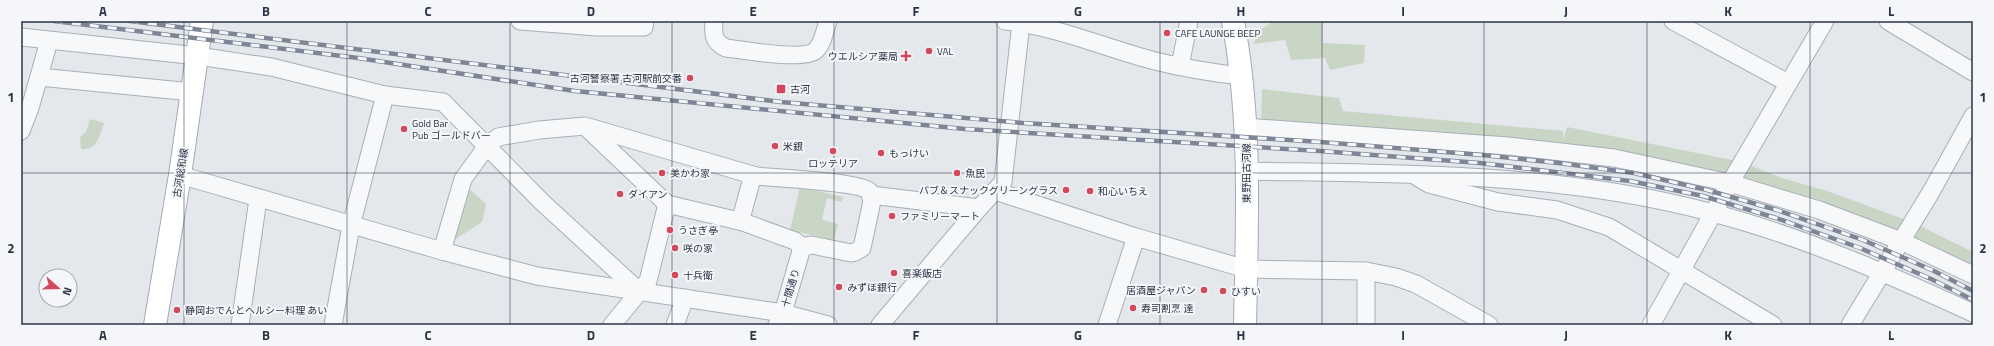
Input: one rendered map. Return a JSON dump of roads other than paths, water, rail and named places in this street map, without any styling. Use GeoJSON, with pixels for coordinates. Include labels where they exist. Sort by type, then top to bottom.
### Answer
{"type":"FeatureCollection","features":[{"type":"Feature","properties":{"kind":"main road","name":"古河総和線"},"geometry":{"type":"LineString","coordinates":[[155,325],[180,175],[202,21]]}},
{"type":"Feature","properties":{"kind":"main road","name":"東野田古河線"},"geometry":{"type":"LineString","coordinates":[[1233,21],[1242,76],[1245,127],[1245,325]]}},
{"type":"Feature","properties":{"kind":"street"},"geometry":{"type":"LineString","coordinates":[[520,21],[644,27],[645,21]]}},
{"type":"Feature","properties":{"kind":"street"},"geometry":{"type":"LineString","coordinates":[[714,21],[714,37],[719,45],[726,48],[798,56],[811,54],[817,50],[828,21]]}},
{"type":"Feature","properties":{"kind":"street"},"geometry":{"type":"LineString","coordinates":[[1180,66],[1189,21]]}},
{"type":"Feature","properties":{"kind":"street"},"geometry":{"type":"LineString","coordinates":[[1673,21],[1788,83]]}},
{"type":"Feature","properties":{"kind":"street"},"geometry":{"type":"LineString","coordinates":[[1651,325],[1730,183],[1825,21]]}},
{"type":"Feature","properties":{"kind":"street"},"geometry":{"type":"LineString","coordinates":[[1888,21],[1973,72]]}},
{"type":"Feature","properties":{"kind":"street"},"geometry":{"type":"LineString","coordinates":[[880,325],[979,208],[1003,182],[1013,22],[1050,29],[1156,61],[1242,76]]}},
{"type":"Feature","properties":{"kind":"street"},"geometry":{"type":"LineString","coordinates":[[21,37],[198,56],[271,67],[385,95],[443,102],[543,203],[640,292]]}},
{"type":"Feature","properties":{"kind":"street"},"geometry":{"type":"LineString","coordinates":[[21,132],[26,106],[39,77],[49,41]]}},
{"type":"Feature","properties":{"kind":"street"},"geometry":{"type":"LineString","coordinates":[[39,77],[192,92]]}},
{"type":"Feature","properties":{"kind":"street"},"geometry":{"type":"LineString","coordinates":[[332,325],[351,226],[385,95]]}},
{"type":"Feature","properties":{"kind":"street"},"geometry":{"type":"LineString","coordinates":[[1850,325],[1901,241],[1973,116]]}},
{"type":"Feature","properties":{"kind":"street"},"geometry":{"type":"LineString","coordinates":[[442,251],[463,179],[487,146],[498,137],[539,130],[585,126],[756,176],[862,187],[869,191],[872,201],[864,243],[859,250],[851,253],[807,245],[801,251],[799,244],[795,241],[743,222],[667,204],[585,126]]}},
{"type":"Feature","properties":{"kind":"street"},"geometry":{"type":"LineString","coordinates":[[1245,127],[1508,146],[1606,157],[1730,183],[1819,210],[1901,241],[1973,275]]}},
{"type":"Feature","properties":{"kind":"street"},"geometry":{"type":"LineString","coordinates":[[1246,171],[1444,175],[1549,183],[1638,196],[1713,213],[1807,242],[1882,272],[1973,313]]}},
{"type":"Feature","properties":{"kind":"street"},"geometry":{"type":"LineString","coordinates":[[1411,174],[1429,184],[1498,202],[1557,210],[1609,227],[1773,325]]}},
{"type":"Feature","properties":{"kind":"street"},"geometry":{"type":"LineString","coordinates":[[180,175],[351,226],[537,276],[685,298],[780,319],[828,325]]}},
{"type":"Feature","properties":{"kind":"street"},"geometry":{"type":"LineString","coordinates":[[743,222],[742,215],[750,180],[756,176]]}},
{"type":"Feature","properties":{"kind":"street"},"geometry":{"type":"LineString","coordinates":[[995,191],[1136,237],[1246,270],[1366,271],[1416,284],[1488,325]]}},
{"type":"Feature","properties":{"kind":"street"},"geometry":{"type":"LineString","coordinates":[[871,195],[979,208]]}},
{"type":"Feature","properties":{"kind":"street"},"geometry":{"type":"LineString","coordinates":[[240,325],[258,199]]}},
{"type":"Feature","properties":{"kind":"street"},"geometry":{"type":"LineString","coordinates":[[612,325],[648,281],[667,204]]}},
{"type":"Feature","properties":{"kind":"street"},"geometry":{"type":"LineString","coordinates":[[1107,325],[1136,237]]}},
{"type":"Feature","properties":{"kind":"street","name":"十間通り"},"geometry":{"type":"LineString","coordinates":[[780,319],[801,251]]}},
{"type":"Feature","properties":{"kind":"street"},"geometry":{"type":"LineString","coordinates":[[1366,271],[1366,325]]}},
{"type":"Feature","properties":{"kind":"street"},"geometry":{"type":"LineString","coordinates":[[675,325],[685,298]]}},
{"type":"Feature","properties":{"kind":"railway"},"geometry":{"type":"LineString","coordinates":[[54,21],[358,58],[575,91],[965,129],[1320,151],[1480,163],[1630,181],[1703,196],[1776,218],[1860,248],[1931,279],[1973,300]]}},
{"type":"Feature","properties":{"kind":"railway"},"geometry":{"type":"LineString","coordinates":[[130,21],[781,102],[1023,123],[1321,142],[1482,155],[1634,173],[1707,190],[1777,210],[1863,240],[1934,271],[1973,291]]}},
{"type":"Feature","properties":{"kind":"place","name":"CAFE LAUNGE BEEP"},"geometry":{"type":"Point","coordinates":[1167,33]}},
{"type":"Feature","properties":{"kind":"place","name":"VAL"},"geometry":{"type":"Point","coordinates":[929,51]}},
{"type":"Feature","properties":{"kind":"place","name":"ウエルシア薬局"},"geometry":{"type":"Point","coordinates":[906,56]}},
{"type":"Feature","properties":{"kind":"place","name":"古河警察署 古河駅前交番"},"geometry":{"type":"Point","coordinates":[690,78]}},
{"type":"Feature","properties":{"kind":"place","name":"古河"},"geometry":{"type":"Point","coordinates":[781,89]}},
{"type":"Feature","properties":{"kind":"place","name":"Gold Bar Pub ゴールドバー"},"geometry":{"type":"Point","coordinates":[404,129]}},
{"type":"Feature","properties":{"kind":"place","name":"米銀"},"geometry":{"type":"Point","coordinates":[775,146]}},
{"type":"Feature","properties":{"kind":"place","name":"ロッテリア"},"geometry":{"type":"Point","coordinates":[833,151]}},
{"type":"Feature","properties":{"kind":"place","name":"もっけい"},"geometry":{"type":"Point","coordinates":[881,153]}},
{"type":"Feature","properties":{"kind":"place","name":"美かわ家"},"geometry":{"type":"Point","coordinates":[662,173]}},
{"type":"Feature","properties":{"kind":"place","name":"魚民"},"geometry":{"type":"Point","coordinates":[957,173]}},
{"type":"Feature","properties":{"kind":"place","name":"パブ＆スナックグリーングラス"},"geometry":{"type":"Point","coordinates":[1066,190]}},
{"type":"Feature","properties":{"kind":"place","name":"和心いちえ"},"geometry":{"type":"Point","coordinates":[1090,191]}},
{"type":"Feature","properties":{"kind":"place","name":"ダイアン"},"geometry":{"type":"Point","coordinates":[620,194]}},
{"type":"Feature","properties":{"kind":"place","name":"ファミリーマート"},"geometry":{"type":"Point","coordinates":[892,216]}},
{"type":"Feature","properties":{"kind":"place","name":"うさぎ亭"},"geometry":{"type":"Point","coordinates":[670,230]}},
{"type":"Feature","properties":{"kind":"place","name":"咲の家"},"geometry":{"type":"Point","coordinates":[675,248]}},
{"type":"Feature","properties":{"kind":"place","name":"喜楽飯店"},"geometry":{"type":"Point","coordinates":[894,273]}},
{"type":"Feature","properties":{"kind":"place","name":"十兵衛"},"geometry":{"type":"Point","coordinates":[675,275]}},
{"type":"Feature","properties":{"kind":"place","name":"みずほ銀行"},"geometry":{"type":"Point","coordinates":[839,287]}},
{"type":"Feature","properties":{"kind":"place","name":"居酒屋ジャパン"},"geometry":{"type":"Point","coordinates":[1204,290]}},
{"type":"Feature","properties":{"kind":"place","name":"ひすい"},"geometry":{"type":"Point","coordinates":[1223,291]}},
{"type":"Feature","properties":{"kind":"place","name":"寿司割烹 達"},"geometry":{"type":"Point","coordinates":[1133,308]}},
{"type":"Feature","properties":{"kind":"place","name":"静岡おでんとヘルシー料理 あい"},"geometry":{"type":"Point","coordinates":[177,310]}}]}
